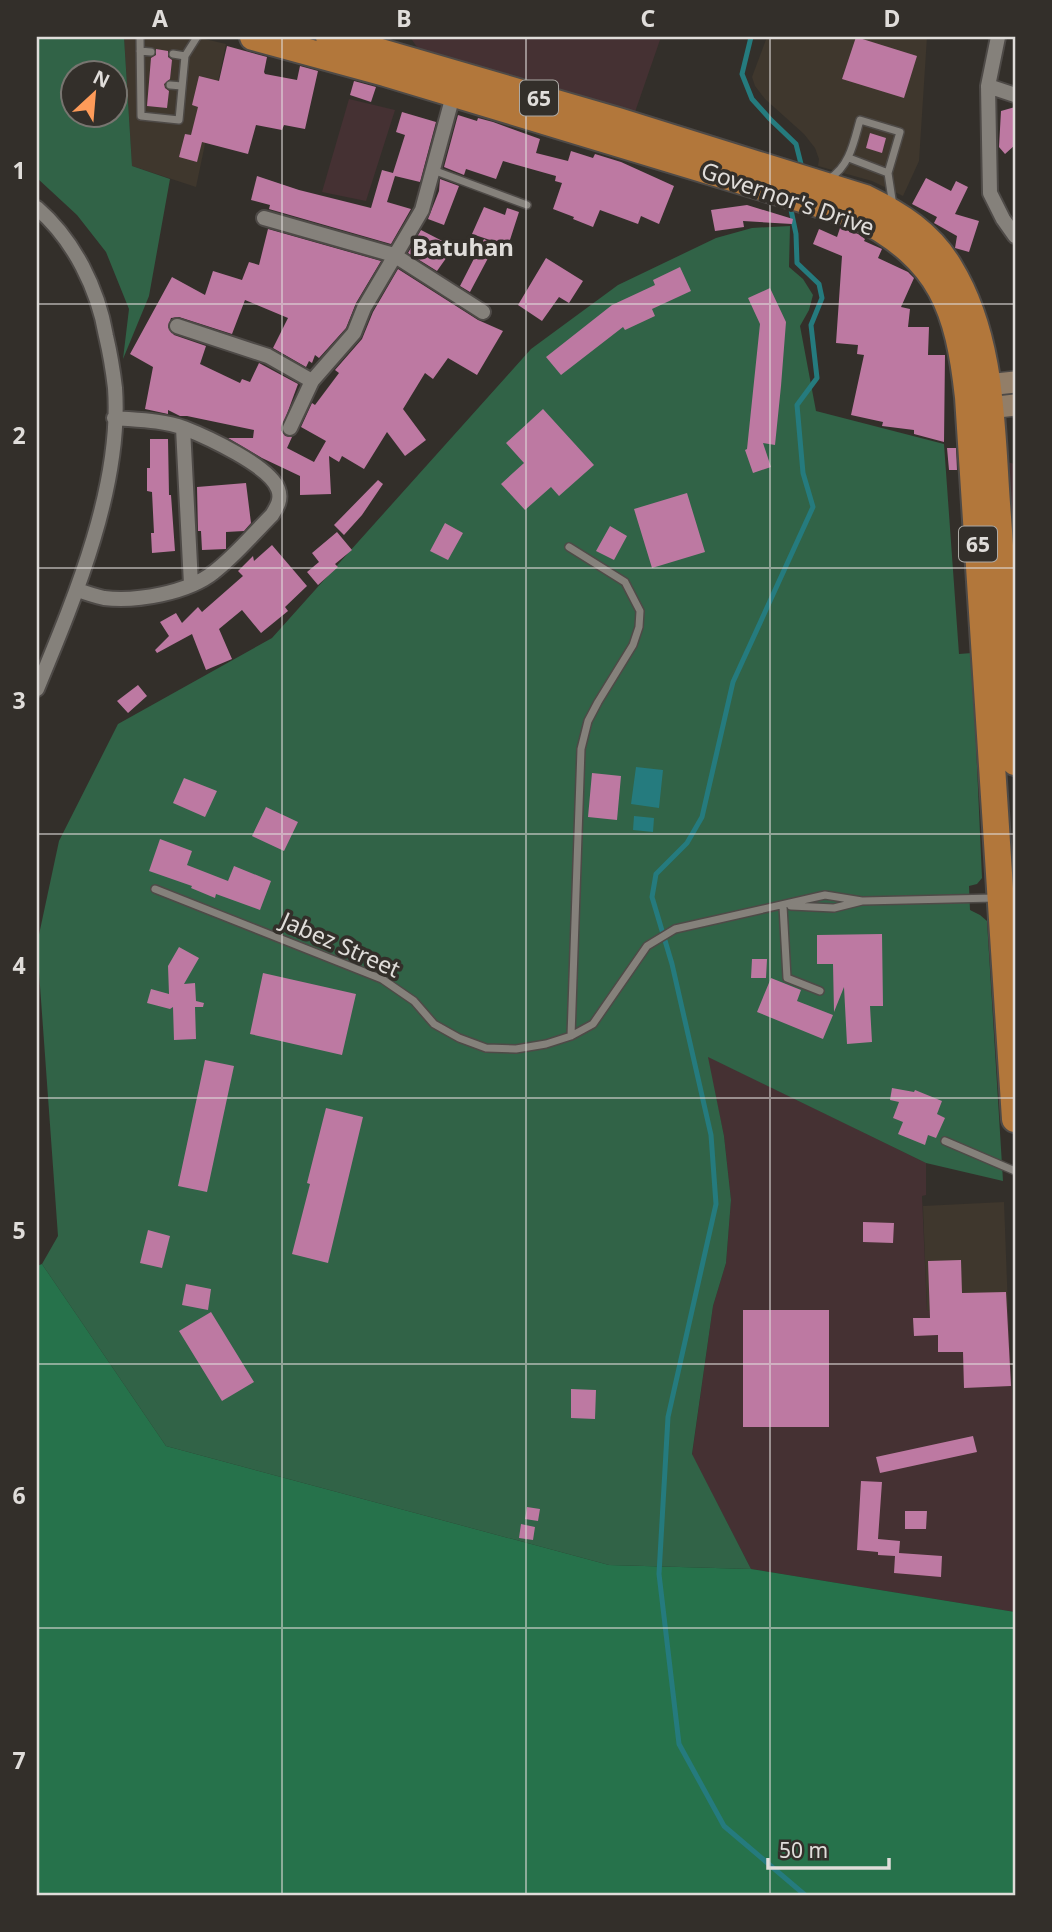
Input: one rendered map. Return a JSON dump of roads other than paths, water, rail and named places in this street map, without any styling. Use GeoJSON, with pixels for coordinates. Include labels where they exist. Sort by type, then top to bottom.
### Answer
{"type":"FeatureCollection","features":[{"type":"Feature","properties":{"kind":"highway","name":"Governor's Drive"},"geometry":{"type":"LineString","coordinates":[[253,37],[390,55]]}},
{"type":"Feature","properties":{"kind":"highway","name":"Governor's Drive"},"geometry":{"type":"LineString","coordinates":[[329,37],[390,55],[457,84],[820,193],[865,198],[894,212],[937,248],[971,309],[977,327],[990,399],[1015,762]]}},
{"type":"Feature","properties":{"kind":"highway","name":"Governor's Drive"},"geometry":{"type":"LineString","coordinates":[[820,193],[883,229],[922,261],[937,282],[954,316],[963,352],[990,399],[1005,897],[1015,1119]]}},
{"type":"Feature","properties":{"kind":"street"},"geometry":{"type":"LineString","coordinates":[[998,37],[988,86],[990,193],[1015,236]]}},
{"type":"Feature","properties":{"kind":"street"},"geometry":{"type":"LineString","coordinates":[[290,428],[312,381],[354,333],[363,308],[422,210],[457,84]]}},
{"type":"Feature","properties":{"kind":"street"},"geometry":{"type":"LineString","coordinates":[[988,86],[1015,95]]}},
{"type":"Feature","properties":{"kind":"street"},"geometry":{"type":"LineString","coordinates":[[37,208],[50,220],[84,268],[101,309],[115,389],[111,455],[105,487],[78,590],[37,689]]}},
{"type":"Feature","properties":{"kind":"street"},"geometry":{"type":"LineString","coordinates":[[264,218],[394,255],[483,312]]}},
{"type":"Feature","properties":{"kind":"street"},"geometry":{"type":"LineString","coordinates":[[177,326],[268,356],[312,381]]}},
{"type":"Feature","properties":{"kind":"street"},"geometry":{"type":"LineString","coordinates":[[990,399],[1015,382]]}},
{"type":"Feature","properties":{"kind":"street"},"geometry":{"type":"LineString","coordinates":[[78,590],[104,598],[134,598],[165,594],[191,584],[212,574],[272,515],[279,503],[274,481],[232,451],[183,428],[154,421],[114,418]]}},
{"type":"Feature","properties":{"kind":"street"},"geometry":{"type":"LineString","coordinates":[[183,428],[191,584]]}},
{"type":"Feature","properties":{"kind":"lane"},"geometry":{"type":"LineString","coordinates":[[140,37],[144,82],[142,116],[179,120],[185,56],[197,37]]}},
{"type":"Feature","properties":{"kind":"lane"},"geometry":{"type":"LineString","coordinates":[[141,51],[151,52]]}},
{"type":"Feature","properties":{"kind":"lane"},"geometry":{"type":"LineString","coordinates":[[173,54],[185,56]]}},
{"type":"Feature","properties":{"kind":"lane"},"geometry":{"type":"LineString","coordinates":[[170,85],[182,86]]}},
{"type":"Feature","properties":{"kind":"lane"},"geometry":{"type":"LineString","coordinates":[[820,193],[849,158],[860,120],[900,132],[888,173],[894,212]]}},
{"type":"Feature","properties":{"kind":"lane"},"geometry":{"type":"LineString","coordinates":[[849,158],[888,173]]}},
{"type":"Feature","properties":{"kind":"lane"},"geometry":{"type":"LineString","coordinates":[[433,170],[527,205]]}},
{"type":"Feature","properties":{"kind":"lane"},"geometry":{"type":"LineString","coordinates":[[569,547],[625,582],[640,611],[639,627],[633,645],[597,702],[588,721],[581,749],[571,1036]]}},
{"type":"Feature","properties":{"kind":"lane","name":"Jabez Street"},"geometry":{"type":"LineString","coordinates":[[155,889],[382,979],[414,1001],[434,1024],[459,1038],[486,1048],[516,1049],[571,1036],[593,1024],[647,947],[676,929],[695,923],[825,895],[862,901],[1005,897]]}},
{"type":"Feature","properties":{"kind":"lane","name":"Jabez Street"},"geometry":{"type":"LineString","coordinates":[[783,906],[834,908],[862,901]]}},
{"type":"Feature","properties":{"kind":"lane"},"geometry":{"type":"LineString","coordinates":[[783,906],[787,978],[820,992]]}},
{"type":"Feature","properties":{"kind":"lane"},"geometry":{"type":"LineString","coordinates":[[945,1141],[1015,1171]]}},
{"type":"Feature","properties":{"kind":"water"},"geometry":{"type":"Polygon","coordinates":[[[636,767],[663,770],[659,808],[631,804],[636,767]]]}},
{"type":"Feature","properties":{"kind":"water"},"geometry":{"type":"Polygon","coordinates":[[[634,816],[654,818],[653,832],[633,830],[634,816]]]}},
{"type":"Feature","properties":{"kind":"waterway"},"geometry":{"type":"LineString","coordinates":[[751,37],[742,74],[752,99],[796,144],[801,164]]}},
{"type":"Feature","properties":{"kind":"waterway"},"geometry":{"type":"LineString","coordinates":[[790,205],[796,234],[797,263],[819,284],[822,298],[811,325],[817,378],[797,405],[803,473],[813,507],[733,682],[702,817],[687,843],[656,874],[652,897],[672,964],[711,1135],[716,1204],[668,1417],[659,1574],[679,1744],[724,1826],[805,1895]]}},
{"type":"Feature","properties":{"kind":"district","name":"Batuhan"},"geometry":{"type":"Point","coordinates":[463,246]}}]}
